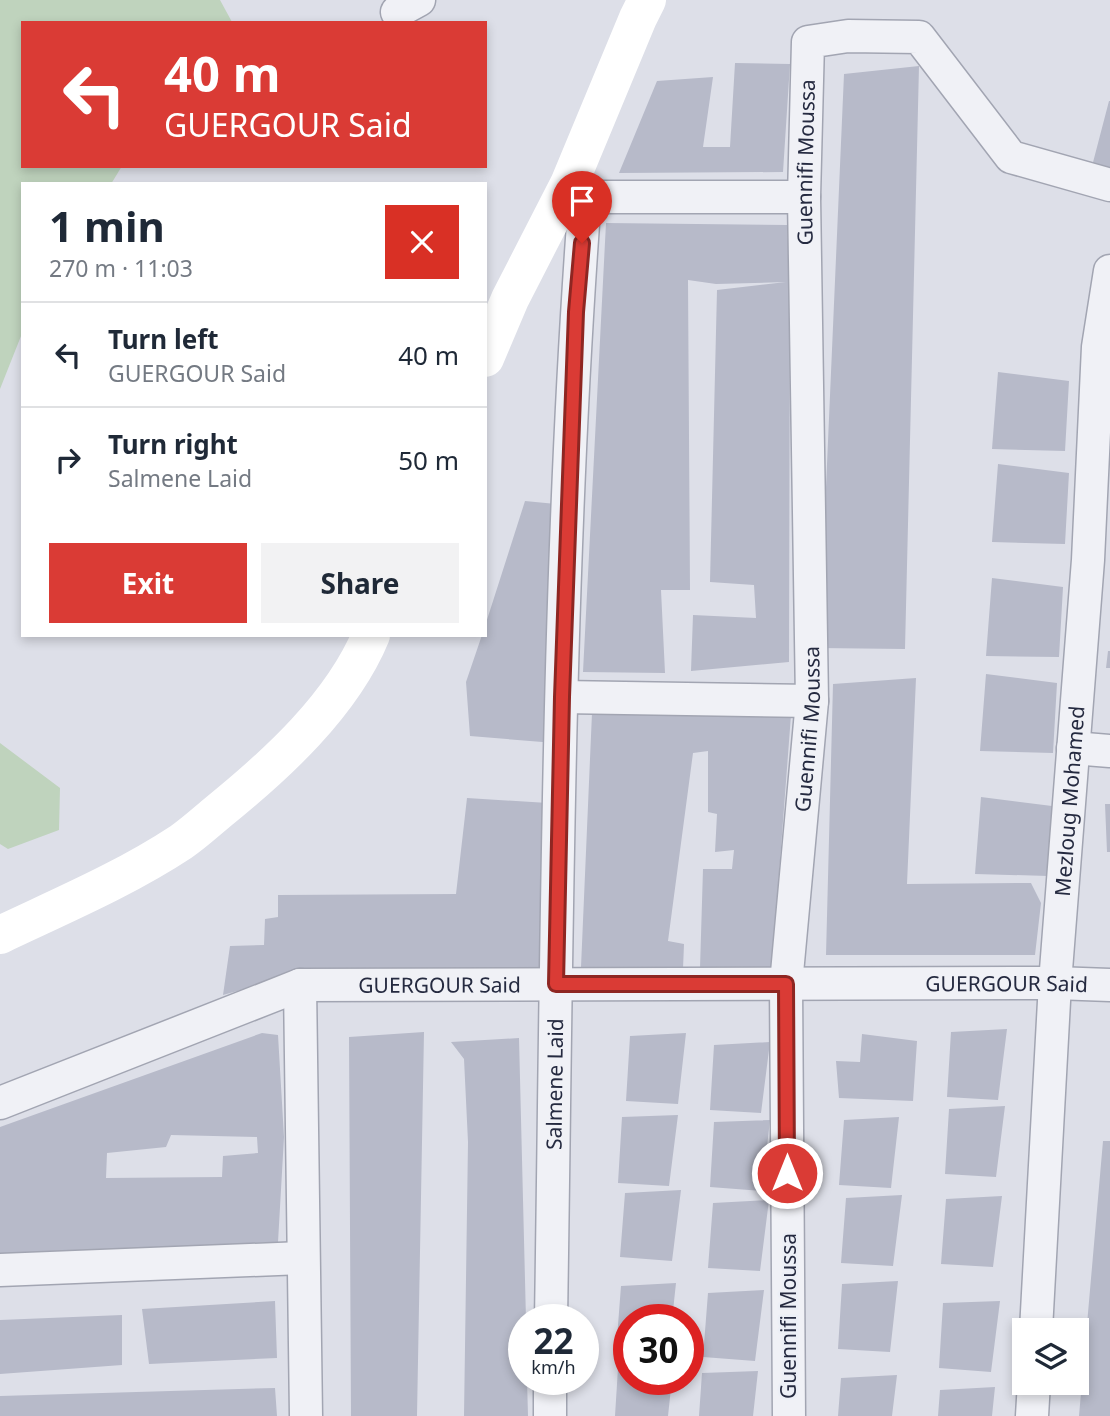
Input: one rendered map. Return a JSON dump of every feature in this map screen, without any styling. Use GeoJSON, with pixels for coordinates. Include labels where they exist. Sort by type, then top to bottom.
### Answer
{"type":"FeatureCollection","features":[{"type":"Feature","properties":{"kind":"street"},"geometry":{"type":"LineString","coordinates":[[487,349],[497,302],[577,190],[638,18],[648,0]]}},
{"type":"Feature","properties":{"kind":"street","name":"Guennifi Moussa"},"geometry":{"type":"LineString","coordinates":[[789,1416],[786,984],[812,701],[804,197],[808,42],[848,36],[919,37],[1011,157],[1110,185]]}},
{"type":"Feature","properties":{"kind":"street"},"geometry":{"type":"LineString","coordinates":[[577,190],[804,197]]}},
{"type":"Feature","properties":{"kind":"street","name":"Salmene Laid"},"geometry":{"type":"LineString","coordinates":[[551,1304],[562,697],[576,312],[577,190]]}},
{"type":"Feature","properties":{"kind":"street","name":"Mezloug Mohamed"},"geometry":{"type":"LineString","coordinates":[[1037,1318],[1055,983],[1073,748],[1099,561],[1104,347],[1110,271]]}},
{"type":"Feature","properties":{"kind":"street"},"geometry":{"type":"LineString","coordinates":[[0,935],[107,884],[181,842],[257,781],[317,719],[361,659],[369,637]]}},
{"type":"Feature","properties":{"kind":"street"},"geometry":{"type":"LineString","coordinates":[[562,697],[812,701]]}},
{"type":"Feature","properties":{"kind":"street"},"geometry":{"type":"LineString","coordinates":[[1073,748],[1110,751]]}},
{"type":"Feature","properties":{"kind":"street"},"geometry":{"type":"LineString","coordinates":[[300,985],[306,1416]]}},
{"type":"Feature","properties":{"kind":"street","name":"GUERGOUR Said"},"geometry":{"type":"LineString","coordinates":[[0,1103],[300,985],[1110,985]]}},
{"type":"Feature","properties":{"kind":"street"},"geometry":{"type":"LineString","coordinates":[[0,1270],[302,1258]]}},
{"type":"Feature","properties":{"kind":"street"},"geometry":{"type":"LineString","coordinates":[[550,1416],[551,1395]]}},
{"type":"Feature","properties":{"kind":"street"},"geometry":{"type":"LineString","coordinates":[[1032,1416],[1033,1395]]}},
{"type":"Feature","properties":{"kind":"green space"},"geometry":{"type":"Polygon","coordinates":[[[0,0],[220,0],[231,21],[21,21],[21,168],[121,168],[112,182],[21,182],[21,336],[0,389],[0,0]]]}},
{"type":"Feature","properties":{"kind":"green space"},"geometry":{"type":"Polygon","coordinates":[[[0,743],[60,788],[59,830],[8,849],[0,844],[0,743]]]}},
{"type":"Feature","properties":{"kind":"building"},"geometry":{"type":"Polygon","coordinates":[[[735,63],[790,64],[783,172],[619,173],[657,81],[713,77],[703,147],[730,147],[735,63]]]}},
{"type":"Feature","properties":{"kind":"building"},"geometry":{"type":"Polygon","coordinates":[[[919,66],[905,649],[819,648],[844,74],[919,66]]]}},
{"type":"Feature","properties":{"kind":"building"},"geometry":{"type":"Polygon","coordinates":[[[1110,101],[1110,176],[1091,170],[1110,101]]]}},
{"type":"Feature","properties":{"kind":"building"},"geometry":{"type":"Polygon","coordinates":[[[606,223],[787,225],[790,281],[789,662],[691,671],[693,615],[756,618],[754,585],[710,582],[717,290],[786,282],[716,284],[688,280],[690,590],[661,590],[665,673],[583,672],[606,223]]]}},
{"type":"Feature","properties":{"kind":"building"},"geometry":{"type":"Polygon","coordinates":[[[998,372],[1069,381],[1065,451],[992,449],[998,372]]]}},
{"type":"Feature","properties":{"kind":"building"},"geometry":{"type":"Polygon","coordinates":[[[998,464],[1069,473],[1065,544],[992,542],[998,464]]]}},
{"type":"Feature","properties":{"kind":"building"},"geometry":{"type":"Polygon","coordinates":[[[525,501],[556,504],[555,743],[470,736],[466,682],[481,637],[487,637],[487,620],[525,501]]]}},
{"type":"Feature","properties":{"kind":"building"},"geometry":{"type":"Polygon","coordinates":[[[992,578],[1063,587],[1059,657],[986,656],[992,578]]]}},
{"type":"Feature","properties":{"kind":"building"},"geometry":{"type":"Polygon","coordinates":[[[1108,651],[1110,668],[1106,668],[1108,651]]]}},
{"type":"Feature","properties":{"kind":"building"},"geometry":{"type":"Polygon","coordinates":[[[986,674],[1057,683],[1053,753],[980,751],[986,674]]]}},
{"type":"Feature","properties":{"kind":"building"},"geometry":{"type":"Polygon","coordinates":[[[916,678],[907,884],[1031,883],[1041,903],[1035,955],[826,955],[833,684],[916,678]]]}},
{"type":"Feature","properties":{"kind":"building"},"geometry":{"type":"Polygon","coordinates":[[[592,713],[791,715],[772,967],[700,968],[703,869],[732,869],[734,850],[715,852],[717,814],[708,812],[708,751],[693,753],[668,941],[684,944],[683,969],[581,967],[592,713]]]}},
{"type":"Feature","properties":{"kind":"building"},"geometry":{"type":"Polygon","coordinates":[[[981,797],[1052,806],[1048,876],[975,874],[981,797]]]}},
{"type":"Feature","properties":{"kind":"building"},"geometry":{"type":"Polygon","coordinates":[[[467,798],[548,803],[543,975],[277,980],[223,995],[230,946],[264,945],[265,919],[278,917],[278,895],[456,894],[467,798]]]}},
{"type":"Feature","properties":{"kind":"building"},"geometry":{"type":"Polygon","coordinates":[[[1105,804],[1110,804],[1110,852],[1107,852],[1105,804]]]}},
{"type":"Feature","properties":{"kind":"building"},"geometry":{"type":"Polygon","coordinates":[[[1007,1029],[998,1100],[947,1097],[951,1032],[1007,1029]]]}},
{"type":"Feature","properties":{"kind":"building"},"geometry":{"type":"Polygon","coordinates":[[[424,1032],[417,1416],[351,1416],[349,1037],[424,1032]]]}},
{"type":"Feature","properties":{"kind":"building"},"geometry":{"type":"Polygon","coordinates":[[[262,1033],[278,1035],[284,1137],[278,1242],[0,1255],[0,1127],[262,1033]],[[171,1135],[166,1147],[107,1153],[106,1178],[222,1177],[223,1156],[258,1153],[257,1137],[171,1135]]]}},
{"type":"Feature","properties":{"kind":"building"},"geometry":{"type":"Polygon","coordinates":[[[686,1033],[678,1104],[626,1101],[630,1036],[686,1033]]]}},
{"type":"Feature","properties":{"kind":"building"},"geometry":{"type":"Polygon","coordinates":[[[862,1034],[917,1041],[913,1101],[839,1098],[836,1061],[860,1062],[862,1034]]]}},
{"type":"Feature","properties":{"kind":"building"},"geometry":{"type":"Polygon","coordinates":[[[519,1038],[526,1304],[508,1304],[508,1395],[527,1395],[528,1416],[464,1416],[468,1142],[464,1059],[451,1042],[519,1038]]]}},
{"type":"Feature","properties":{"kind":"building"},"geometry":{"type":"Polygon","coordinates":[[[770,1042],[761,1113],[710,1110],[714,1045],[770,1042]]]}},
{"type":"Feature","properties":{"kind":"building"},"geometry":{"type":"Polygon","coordinates":[[[1005,1106],[996,1177],[945,1174],[949,1109],[1005,1106]]]}},
{"type":"Feature","properties":{"kind":"building"},"geometry":{"type":"Polygon","coordinates":[[[678,1115],[669,1186],[618,1183],[622,1117],[678,1115]]]}},
{"type":"Feature","properties":{"kind":"building"},"geometry":{"type":"Polygon","coordinates":[[[899,1117],[891,1188],[839,1185],[844,1120],[899,1117]]]}},
{"type":"Feature","properties":{"kind":"building"},"geometry":{"type":"Polygon","coordinates":[[[770,1120],[762,1191],[710,1187],[714,1122],[770,1120]]]}},
{"type":"Feature","properties":{"kind":"building"},"geometry":{"type":"Polygon","coordinates":[[[1103,1141],[1110,1141],[1110,1416],[1079,1416],[1081,1395],[1089,1395],[1088,1318],[1103,1141]]]}},
{"type":"Feature","properties":{"kind":"building"},"geometry":{"type":"Polygon","coordinates":[[[681,1190],[672,1261],[620,1257],[625,1193],[681,1190]]]}},
{"type":"Feature","properties":{"kind":"building"},"geometry":{"type":"Polygon","coordinates":[[[902,1195],[893,1266],[841,1263],[846,1198],[902,1195]]]}},
{"type":"Feature","properties":{"kind":"building"},"geometry":{"type":"Polygon","coordinates":[[[1002,1196],[993,1267],[941,1264],[946,1199],[1002,1196]]]}},
{"type":"Feature","properties":{"kind":"building"},"geometry":{"type":"Polygon","coordinates":[[[769,1200],[760,1271],[708,1268],[713,1203],[769,1200]]]}},
{"type":"Feature","properties":{"kind":"building"},"geometry":{"type":"Polygon","coordinates":[[[898,1281],[890,1352],[838,1349],[842,1284],[898,1281]]]}},
{"type":"Feature","properties":{"kind":"building"},"geometry":{"type":"Polygon","coordinates":[[[676,1283],[674,1304],[620,1304],[621,1286],[676,1283]]]}},
{"type":"Feature","properties":{"kind":"building"},"geometry":{"type":"Polygon","coordinates":[[[764,1290],[755,1361],[704,1357],[708,1293],[764,1290]]]}},
{"type":"Feature","properties":{"kind":"building"},"geometry":{"type":"Polygon","coordinates":[[[275,1301],[277,1358],[149,1364],[142,1309],[275,1301]]]}},
{"type":"Feature","properties":{"kind":"building"},"geometry":{"type":"Polygon","coordinates":[[[1000,1301],[991,1372],[939,1368],[943,1303],[1000,1301]]]}},
{"type":"Feature","properties":{"kind":"building"},"geometry":{"type":"Polygon","coordinates":[[[122,1315],[122,1365],[0,1374],[0,1320],[122,1315]]]}},
{"type":"Feature","properties":{"kind":"building"},"geometry":{"type":"Polygon","coordinates":[[[758,1371],[753,1416],[699,1416],[700,1395],[704,1395],[704,1373],[758,1371]]]}},
{"type":"Feature","properties":{"kind":"building"},"geometry":{"type":"Polygon","coordinates":[[[897,1375],[892,1416],[838,1416],[841,1378],[897,1375]]]}},
{"type":"Feature","properties":{"kind":"building"},"geometry":{"type":"Polygon","coordinates":[[[995,1387],[992,1416],[938,1416],[940,1390],[995,1387]]]}},
{"type":"Feature","properties":{"kind":"building"},"geometry":{"type":"Polygon","coordinates":[[[275,1388],[277,1416],[0,1416],[0,1396],[275,1388]]]}},
{"type":"Feature","properties":{"kind":"building"},"geometry":{"type":"Polygon","coordinates":[[[616,1395],[670,1395],[668,1416],[615,1416],[616,1395]]]}},
{"type":"Feature","properties":{"kind":"route"},"geometry":{"type":"LineString","coordinates":[[582,243],[576,312],[562,697],[556,984],[786,984],[787,1173]]}}]}
